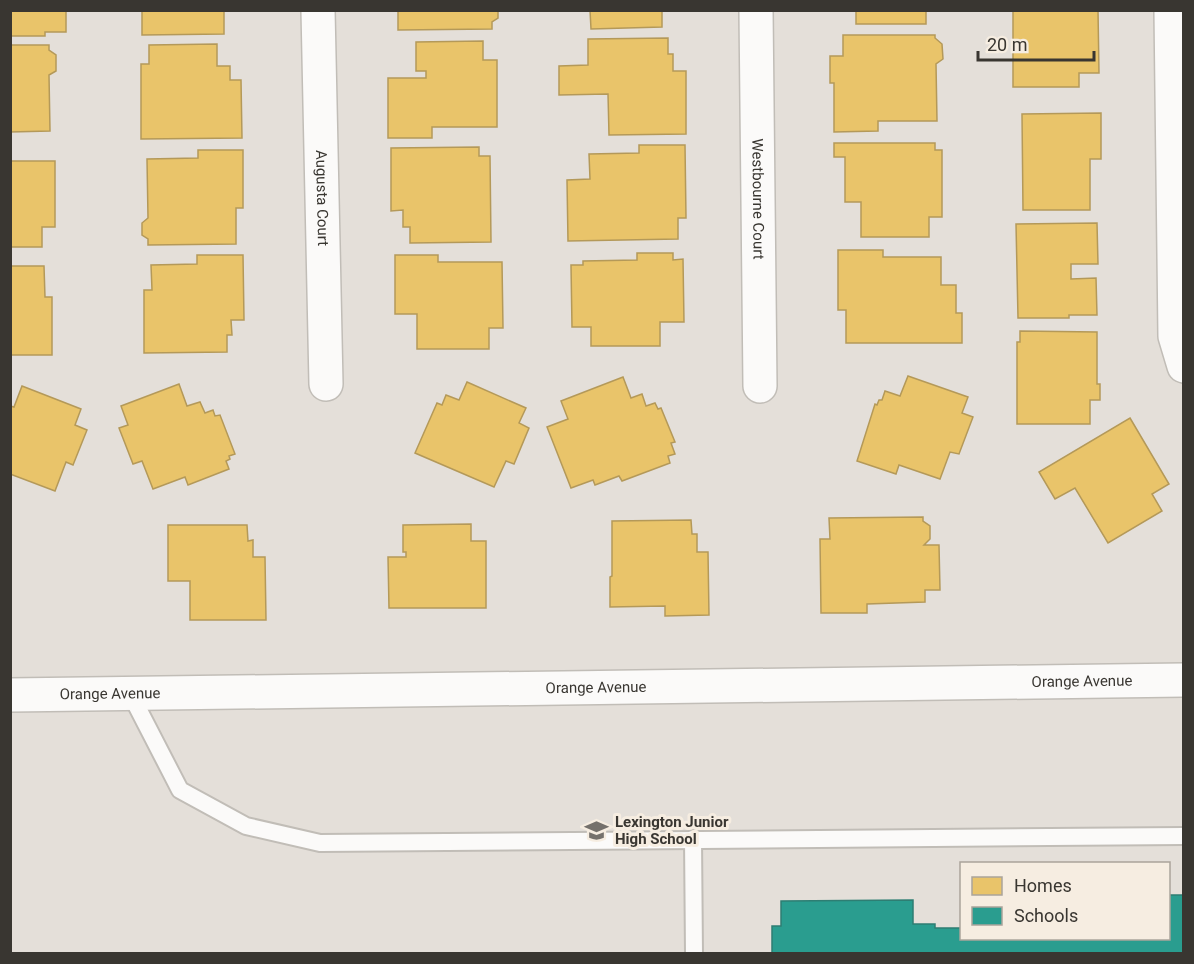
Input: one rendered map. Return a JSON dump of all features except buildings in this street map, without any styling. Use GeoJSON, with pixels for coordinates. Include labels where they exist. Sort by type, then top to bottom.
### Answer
{"type":"FeatureCollection","features":[{"type":"Feature","properties":{"kind":"main road","name":"Augusta Court"},"geometry":{"type":"LineString","coordinates":[[318,10],[326,384]]}},
{"type":"Feature","properties":{"kind":"main road","name":"Westbourne Court"},"geometry":{"type":"LineString","coordinates":[[756,10],[760,386]]}},
{"type":"Feature","properties":{"kind":"main road"},"geometry":{"type":"LineString","coordinates":[[1175,16],[1175,336],[1184,366]]}},
{"type":"Feature","properties":{"kind":"main road","name":"Orange Avenue"},"geometry":{"type":"LineString","coordinates":[[10,695],[1184,680]]}},
{"type":"Feature","properties":{"kind":"lane"},"geometry":{"type":"LineString","coordinates":[[130,693],[180,790],[246,826],[320,843],[1184,836]]}},
{"type":"Feature","properties":{"kind":"lane"},"geometry":{"type":"LineString","coordinates":[[693,839],[694,954]]}},
{"type":"Feature","properties":{"kind":"place","name":"Lexington Junior High School"},"geometry":{"type":"Point","coordinates":[597,831]}}]}
